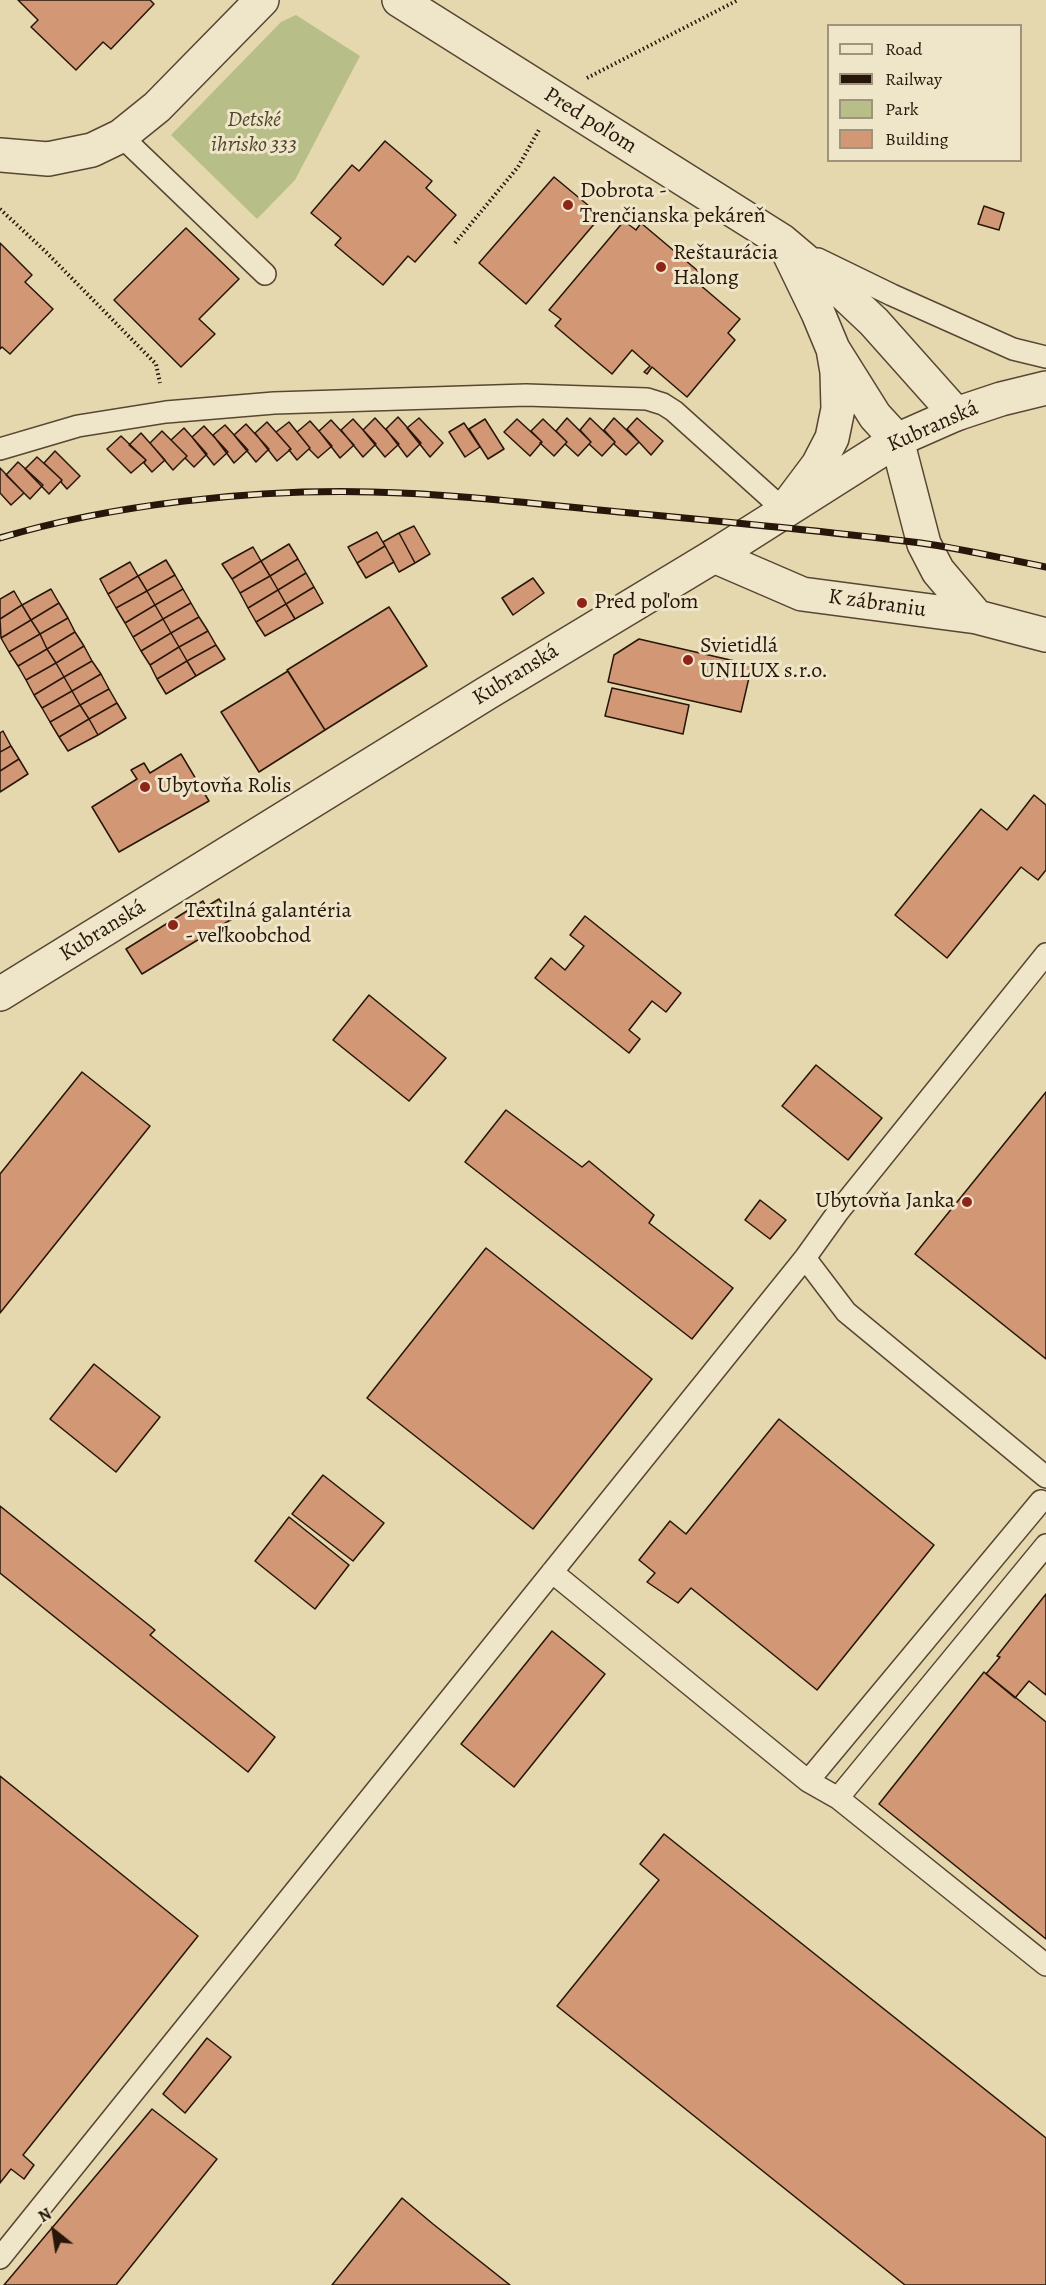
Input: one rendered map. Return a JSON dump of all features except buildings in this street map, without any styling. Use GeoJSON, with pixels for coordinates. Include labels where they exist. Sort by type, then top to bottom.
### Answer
{"type":"FeatureCollection","features":[{"type":"Feature","properties":{"kind":"street"},"geometry":{"type":"LineString","coordinates":[[0,155],[48,159],[92,150],[121,136],[157,107],[262,0]]}},
{"type":"Feature","properties":{"kind":"street","name":"Pred poľom"},"geometry":{"type":"LineString","coordinates":[[399,0],[782,241],[874,322],[956,414]]}},
{"type":"Feature","properties":{"kind":"street"},"geometry":{"type":"LineString","coordinates":[[782,241],[818,313],[833,349],[875,417],[897,440],[924,544],[938,571],[977,617]]}},
{"type":"Feature","properties":{"kind":"street"},"geometry":{"type":"LineString","coordinates":[[784,510],[818,465],[832,438],[838,409],[837,372],[833,349]]}},
{"type":"Feature","properties":{"kind":"street","name":"Kubranská"},"geometry":{"type":"LineString","coordinates":[[4,995],[487,693],[714,556],[897,440],[956,414],[1046,388]]}},
{"type":"Feature","properties":{"kind":"street","name":"K zábraniu"},"geometry":{"type":"LineString","coordinates":[[714,556],[802,594],[977,617],[1046,635]]}},
{"type":"Feature","properties":{"kind":"lane"},"geometry":{"type":"LineString","coordinates":[[121,136],[265,274]]}},
{"type":"Feature","properties":{"kind":"lane"},"geometry":{"type":"LineString","coordinates":[[782,241],[892,295],[1013,349],[1046,357]]}},
{"type":"Feature","properties":{"kind":"lane"},"geometry":{"type":"LineString","coordinates":[[0,449],[78,426],[166,412],[274,402],[526,395],[646,399],[663,404],[674,411],[784,510]]}},
{"type":"Feature","properties":{"kind":"lane"},"geometry":{"type":"LineString","coordinates":[[0,2258],[805,1258],[838,1212],[1046,954]]}},
{"type":"Feature","properties":{"kind":"lane"},"geometry":{"type":"LineString","coordinates":[[805,1258],[846,1312],[1046,1477]]}},
{"type":"Feature","properties":{"kind":"lane"},"geometry":{"type":"LineString","coordinates":[[808,1781],[1041,1501]]}},
{"type":"Feature","properties":{"kind":"lane"},"geometry":{"type":"LineString","coordinates":[[838,1798],[1046,1545]]}},
{"type":"Feature","properties":{"kind":"lane"},"geometry":{"type":"LineString","coordinates":[[552,1572],[808,1781],[838,1798],[1046,1965]]}},
{"type":"Feature","properties":{"kind":"path"},"geometry":{"type":"LineString","coordinates":[[577,83],[738,0]]}},
{"type":"Feature","properties":{"kind":"path"},"geometry":{"type":"LineString","coordinates":[[455,243],[518,167],[544,122]]}},
{"type":"Feature","properties":{"kind":"path"},"geometry":{"type":"LineString","coordinates":[[0,209],[46,252],[156,364],[166,412]]}},
{"type":"Feature","properties":{"kind":"green space","name":"Detské ihrisko 333"},"geometry":{"type":"Polygon","coordinates":[[[296,15],[360,56],[295,180],[257,219],[171,135],[281,22],[296,15]]]}},
{"type":"Feature","properties":{"kind":"railway"},"geometry":{"type":"LineString","coordinates":[[0,538],[89,516],[184,501],[280,493],[372,492],[502,500],[921,543],[1046,567]]}},
{"type":"Feature","properties":{"kind":"place","name":"Dobrota - Trenčianska pekáreň"},"geometry":{"type":"Point","coordinates":[568,205]}},
{"type":"Feature","properties":{"kind":"place","name":"Reštaurácia Halong"},"geometry":{"type":"Point","coordinates":[661,267]}},
{"type":"Feature","properties":{"kind":"place","name":"Pred poľom"},"geometry":{"type":"Point","coordinates":[582,603]}},
{"type":"Feature","properties":{"kind":"place","name":"Svietidlá UNILUX s.r.o."},"geometry":{"type":"Point","coordinates":[688,660]}},
{"type":"Feature","properties":{"kind":"place","name":"Ubytovňa Rolis"},"geometry":{"type":"Point","coordinates":[145,787]}},
{"type":"Feature","properties":{"kind":"place","name":"Textilná galantéria - veľkoobchod"},"geometry":{"type":"Point","coordinates":[173,925]}},
{"type":"Feature","properties":{"kind":"place","name":"Ubytovňa Janka"},"geometry":{"type":"Point","coordinates":[967,1202]}}]}
